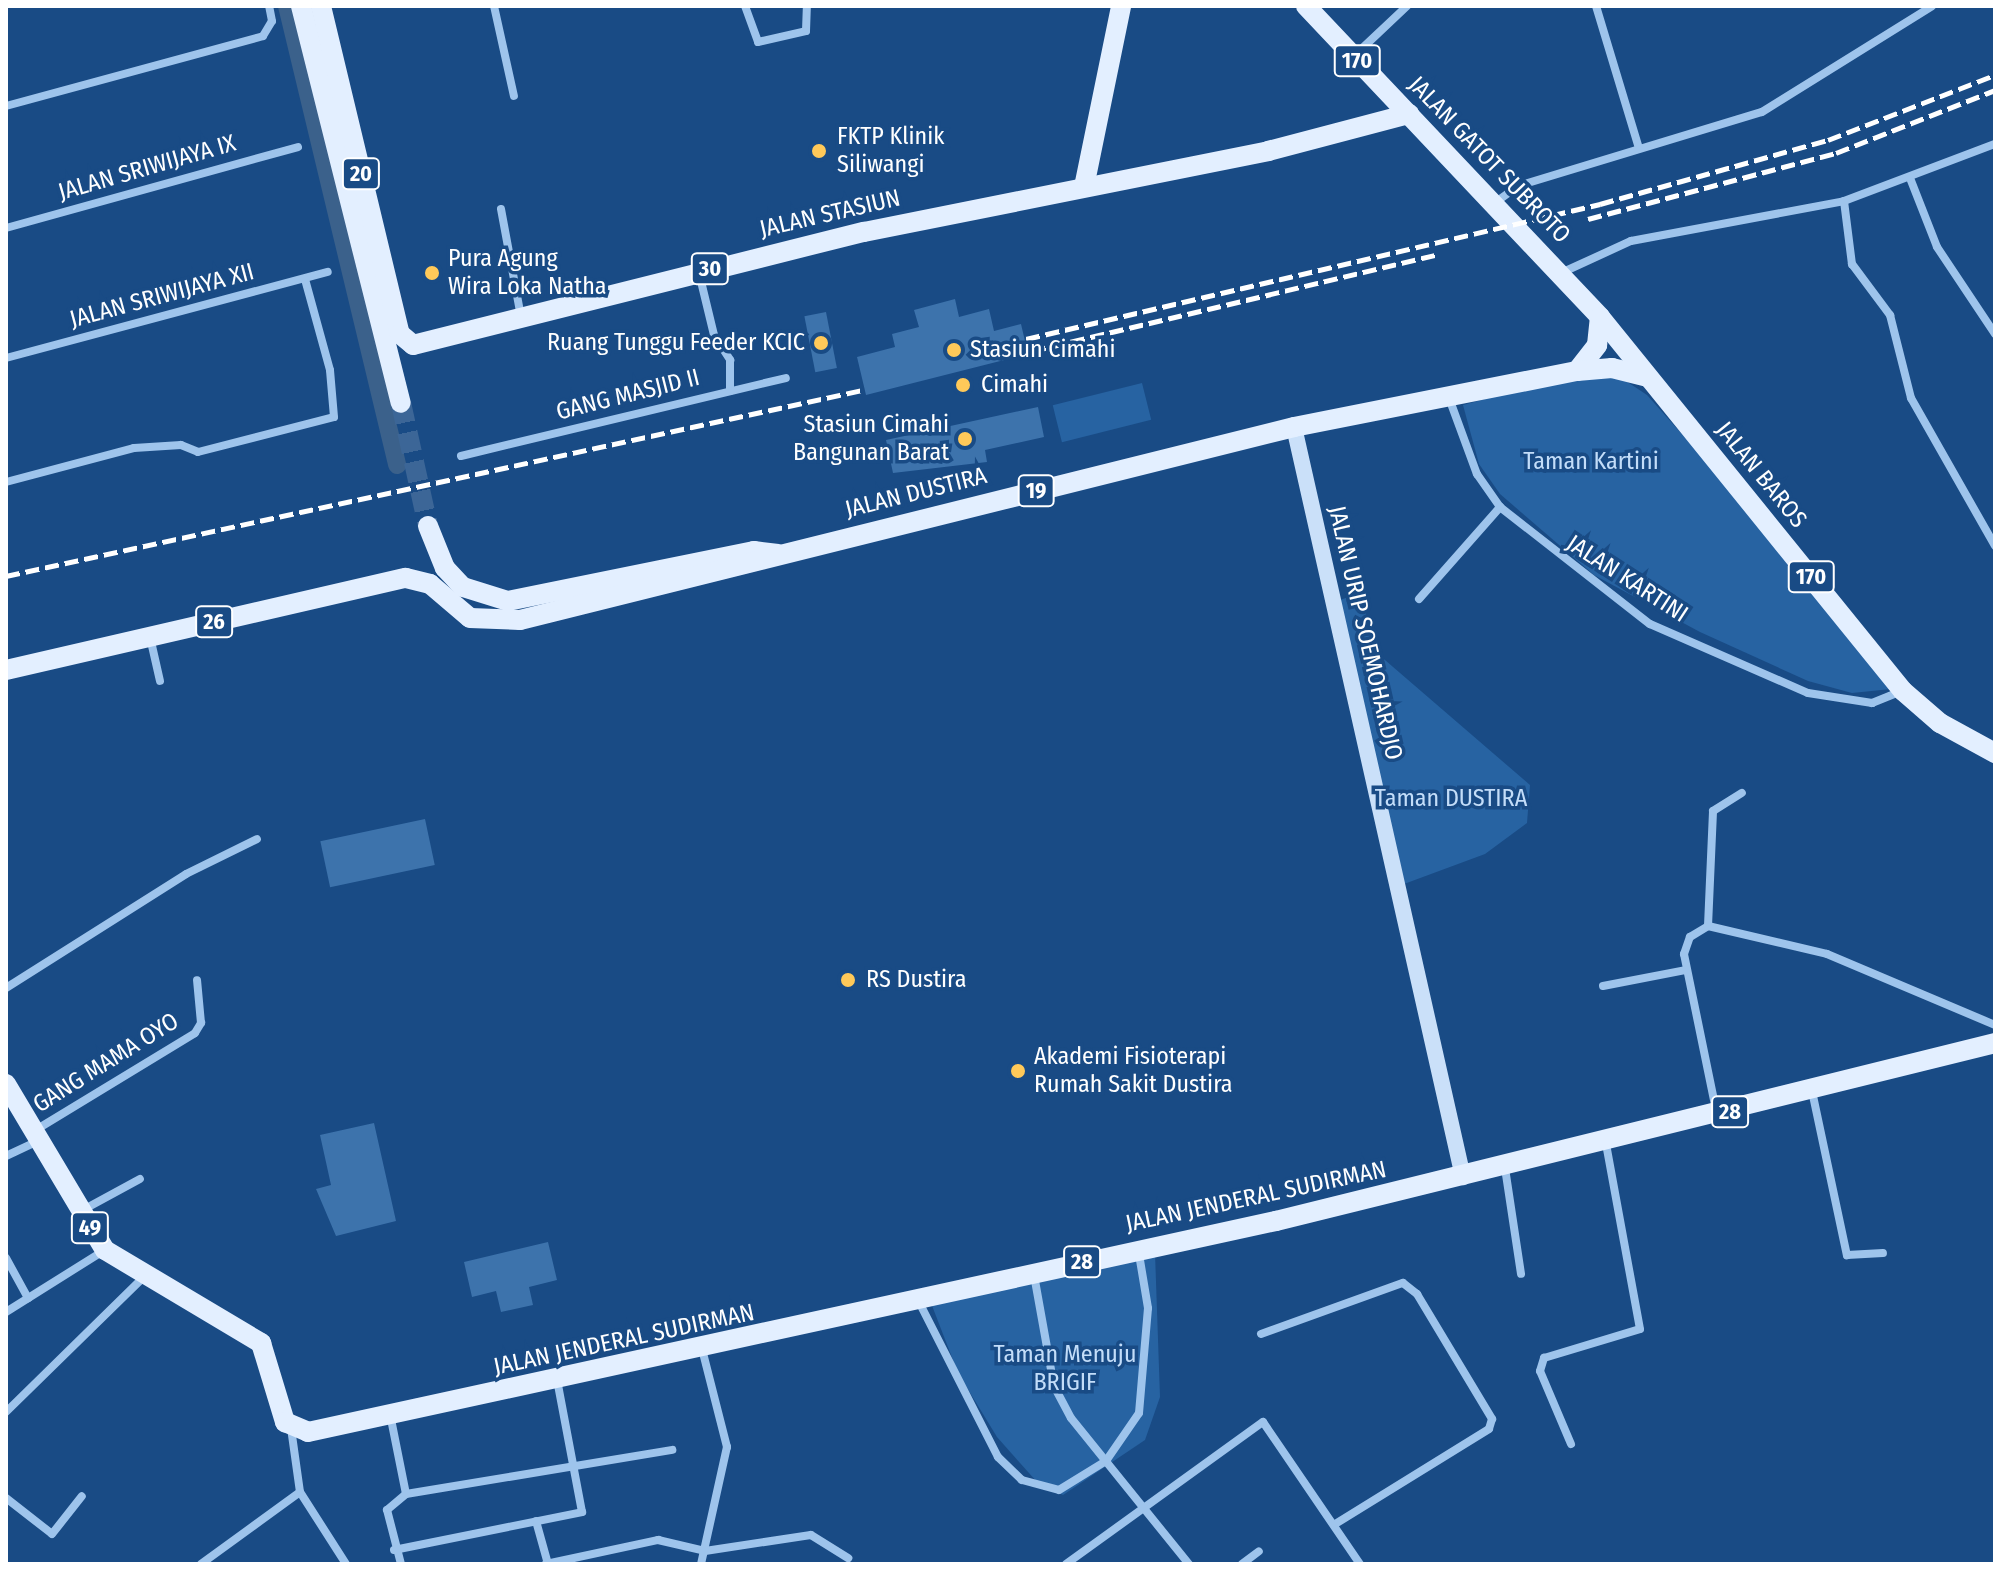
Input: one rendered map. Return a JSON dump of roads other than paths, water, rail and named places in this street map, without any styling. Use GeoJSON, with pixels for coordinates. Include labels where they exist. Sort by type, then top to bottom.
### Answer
{"type":"FeatureCollection","features":[{"type":"Feature","properties":{"kind":"main road"},"geometry":{"type":"LineString","coordinates":[[301,6],[401,403]]}},
{"type":"Feature","properties":{"kind":"main road","name":"20"},"geometry":{"type":"LineString","coordinates":[[321,6],[404,342]]}},
{"type":"Feature","properties":{"kind":"main road"},"geometry":{"type":"LineString","coordinates":[[1084,187],[1121,6]]}},
{"type":"Feature","properties":{"kind":"main road","name":"JALAN GATOT SUBROTO"},"geometry":{"type":"LineString","coordinates":[[1306,6],[1496,202],[1600,317]]}},
{"type":"Feature","properties":{"kind":"main road","name":"JALAN STASIUN"},"geometry":{"type":"LineString","coordinates":[[404,342],[521,317],[699,272],[1409,114]]}},
{"type":"Feature","properties":{"kind":"main road"},"geometry":{"type":"LineString","coordinates":[[1577,371],[1600,337],[1600,317]]}},
{"type":"Feature","properties":{"kind":"main road","name":"JALAN BAROS"},"geometry":{"type":"LineString","coordinates":[[1600,317],[1903,691],[1940,723],[1995,753]]}},
{"type":"Feature","properties":{"kind":"main road","name":"JALAN DUSTIRA"},"geometry":{"type":"LineString","coordinates":[[423,579],[470,618],[498,623],[756,565],[778,554],[1294,427],[1577,371],[1612,368],[1647,377]]}},
{"type":"Feature","properties":{"kind":"main road","name":"JALAN URIP SOEMOHARDJO"},"geometry":{"type":"LineString","coordinates":[[1294,427],[1463,1177]]}},
{"type":"Feature","properties":{"kind":"main road"},"geometry":{"type":"LineString","coordinates":[[428,526],[445,568],[463,587],[508,601],[754,551],[778,554]]}},
{"type":"Feature","properties":{"kind":"main road","name":"26"},"geometry":{"type":"LineString","coordinates":[[6,670],[150,636],[423,579]]}},
{"type":"Feature","properties":{"kind":"main road","name":"JALAN JENDERAL SUDIRMAN"},"geometry":{"type":"LineString","coordinates":[[291,1428],[391,1419],[919,1302],[1138,1249],[1505,1168],[1995,1043]]}},
{"type":"Feature","properties":{"kind":"main road","name":"49"},"geometry":{"type":"LineString","coordinates":[[6,1084],[105,1250],[144,1277],[234,1322],[266,1352],[291,1428]]}},
{"type":"Feature","properties":{"kind":"street"},"geometry":{"type":"LineString","coordinates":[[6,106],[263,36],[272,21],[269,6]]}},
{"type":"Feature","properties":{"kind":"street"},"geometry":{"type":"LineString","coordinates":[[494,6],[514,96]]}},
{"type":"Feature","properties":{"kind":"street"},"geometry":{"type":"LineString","coordinates":[[745,6],[758,42],[806,31],[807,6]]}},
{"type":"Feature","properties":{"kind":"street"},"geometry":{"type":"LineString","coordinates":[[1353,57],[1407,6]]}},
{"type":"Feature","properties":{"kind":"street"},"geometry":{"type":"LineString","coordinates":[[1596,6],[1639,148]]}},
{"type":"Feature","properties":{"kind":"street"},"geometry":{"type":"LineString","coordinates":[[1496,202],[1518,186],[1799,95],[1932,6]]}},
{"type":"Feature","properties":{"kind":"street"},"geometry":{"type":"LineString","coordinates":[[1561,273],[1631,241],[1844,201],[1995,144]]}},
{"type":"Feature","properties":{"kind":"street","name":"JALAN SRIWIJAYA IX"},"geometry":{"type":"LineString","coordinates":[[6,228],[298,147]]}},
{"type":"Feature","properties":{"kind":"street"},"geometry":{"type":"LineString","coordinates":[[1910,178],[1937,247],[1995,334]]}},
{"type":"Feature","properties":{"kind":"street"},"geometry":{"type":"LineString","coordinates":[[1844,201],[1852,264],[1889,312],[1911,398],[1995,546]]}},
{"type":"Feature","properties":{"kind":"street"},"geometry":{"type":"LineString","coordinates":[[501,209],[521,317]]}},
{"type":"Feature","properties":{"kind":"street","name":"JALAN SRIWIJAYA XII"},"geometry":{"type":"LineString","coordinates":[[6,358],[328,272]]}},
{"type":"Feature","properties":{"kind":"street","name":"GANG MASJID II"},"geometry":{"type":"LineString","coordinates":[[461,456],[730,391],[730,360],[714,335],[699,272]]}},
{"type":"Feature","properties":{"kind":"street"},"geometry":{"type":"LineString","coordinates":[[6,482],[139,448],[185,445],[198,452],[334,417],[330,370],[305,279]]}},
{"type":"Feature","properties":{"kind":"street"},"geometry":{"type":"LineString","coordinates":[[730,391],[786,378]]}},
{"type":"Feature","properties":{"kind":"street","name":"JALAN KARTINI"},"geometry":{"type":"LineString","coordinates":[[1449,398],[1477,474],[1500,507],[1595,588],[1749,672],[1847,701],[1872,703],[1903,691]]}},
{"type":"Feature","properties":{"kind":"street"},"geometry":{"type":"LineString","coordinates":[[1419,599],[1500,507]]}},
{"type":"Feature","properties":{"kind":"street"},"geometry":{"type":"LineString","coordinates":[[150,636],[160,681]]}},
{"type":"Feature","properties":{"kind":"street"},"geometry":{"type":"LineString","coordinates":[[1708,926],[1713,811],[1742,793]]}},
{"type":"Feature","properties":{"kind":"street"},"geometry":{"type":"LineString","coordinates":[[6,988],[186,874],[257,839]]}},
{"type":"Feature","properties":{"kind":"street"},"geometry":{"type":"LineString","coordinates":[[1717,1116],[1686,970],[1690,937],[1708,926],[1827,954],[1995,1025]]}},
{"type":"Feature","properties":{"kind":"street"},"geometry":{"type":"LineString","coordinates":[[1603,986],[1686,970]]}},
{"type":"Feature","properties":{"kind":"street","name":"GANG MAMA OYO"},"geometry":{"type":"LineString","coordinates":[[36,1136],[195,1033],[201,1023],[197,980]]}},
{"type":"Feature","properties":{"kind":"street"},"geometry":{"type":"LineString","coordinates":[[1812,1091],[1847,1255],[1883,1253]]}},
{"type":"Feature","properties":{"kind":"street"},"geometry":{"type":"LineString","coordinates":[[6,1156],[36,1136]]}},
{"type":"Feature","properties":{"kind":"street"},"geometry":{"type":"LineString","coordinates":[[1571,1444],[1541,1363],[1552,1353],[1637,1332],[1606,1143]]}},
{"type":"Feature","properties":{"kind":"street"},"geometry":{"type":"LineString","coordinates":[[1505,1168],[1521,1274]]}},
{"type":"Feature","properties":{"kind":"street"},"geometry":{"type":"LineString","coordinates":[[80,1212],[140,1179]]}},
{"type":"Feature","properties":{"kind":"street"},"geometry":{"type":"LineString","coordinates":[[919,1302],[977,1423],[1022,1480],[1059,1490],[1106,1461],[1146,1389],[1148,1308],[1138,1249]]}},
{"type":"Feature","properties":{"kind":"street"},"geometry":{"type":"LineString","coordinates":[[6,1312],[105,1250]]}},
{"type":"Feature","properties":{"kind":"street"},"geometry":{"type":"LineString","coordinates":[[6,1258],[28,1298]]}},
{"type":"Feature","properties":{"kind":"street"},"geometry":{"type":"LineString","coordinates":[[1034,1274],[1054,1386],[1106,1461],[1189,1564]]}},
{"type":"Feature","properties":{"kind":"street"},"geometry":{"type":"LineString","coordinates":[[6,1412],[144,1277]]}},
{"type":"Feature","properties":{"kind":"street"},"geometry":{"type":"LineString","coordinates":[[1261,1334],[1409,1285],[1492,1419],[1489,1429],[1335,1524]]}},
{"type":"Feature","properties":{"kind":"street"},"geometry":{"type":"LineString","coordinates":[[701,1564],[727,1447],[702,1349]]}},
{"type":"Feature","properties":{"kind":"street"},"geometry":{"type":"LineString","coordinates":[[394,1550],[582,1512],[557,1380]]}},
{"type":"Feature","properties":{"kind":"street"},"geometry":{"type":"LineString","coordinates":[[391,1419],[406,1494]]}},
{"type":"Feature","properties":{"kind":"street"},"geometry":{"type":"LineString","coordinates":[[1066,1564],[1263,1422],[1360,1564]]}},
{"type":"Feature","properties":{"kind":"street"},"geometry":{"type":"LineString","coordinates":[[291,1428],[300,1492],[346,1564]]}},
{"type":"Feature","properties":{"kind":"street"},"geometry":{"type":"LineString","coordinates":[[401,1564],[394,1550],[387,1507],[406,1494],[672,1450]]}},
{"type":"Feature","properties":{"kind":"street"},"geometry":{"type":"LineString","coordinates":[[201,1564],[300,1492]]}},
{"type":"Feature","properties":{"kind":"street"},"geometry":{"type":"LineString","coordinates":[[6,1498],[52,1534],[82,1496]]}},
{"type":"Feature","properties":{"kind":"street"},"geometry":{"type":"LineString","coordinates":[[536,1521],[547,1564],[663,1540],[705,1551],[811,1535],[848,1558]]}},
{"type":"Feature","properties":{"kind":"street"},"geometry":{"type":"LineString","coordinates":[[1242,1564],[1259,1551]]}},
{"type":"Feature","properties":{"kind":"waterway"},"geometry":{"type":"LineString","coordinates":[[287,6],[397,465]]}},
{"type":"Feature","properties":{"kind":"tunnel"},"geometry":{"type":"LineString","coordinates":[[401,403],[428,526]]}},
{"type":"Feature","properties":{"kind":"railway"},"geometry":{"type":"LineString","coordinates":[[1026,339],[1600,204],[1828,140],[1995,75]]}},
{"type":"Feature","properties":{"kind":"railway"},"geometry":{"type":"LineString","coordinates":[[1588,219],[1836,153],[1995,90]]}},
{"type":"Feature","properties":{"kind":"railway"},"geometry":{"type":"LineString","coordinates":[[1032,351],[1436,255]]}},
{"type":"Feature","properties":{"kind":"railway"},"geometry":{"type":"LineString","coordinates":[[6,576],[863,390]]}},
{"type":"Feature","properties":{"kind":"place","name":"FKTP Klinik Siliwangi"},"geometry":{"type":"Point","coordinates":[819,151]}},
{"type":"Feature","properties":{"kind":"place","name":"Pura Agung Wira Loka Natha"},"geometry":{"type":"Point","coordinates":[432,273]}},
{"type":"Feature","properties":{"kind":"place","name":"Ruang Tunggu Feeder KCIC"},"geometry":{"type":"Point","coordinates":[821,343]}},
{"type":"Feature","properties":{"kind":"place","name":"Stasiun Cimahi"},"geometry":{"type":"Point","coordinates":[954,350]}},
{"type":"Feature","properties":{"kind":"place","name":"Cimahi"},"geometry":{"type":"Point","coordinates":[963,385]}},
{"type":"Feature","properties":{"kind":"place","name":"Stasiun Cimahi Bangunan Barat"},"geometry":{"type":"Point","coordinates":[965,439]}},
{"type":"Feature","properties":{"kind":"place","name":"RS Dustira"},"geometry":{"type":"Point","coordinates":[848,980]}},
{"type":"Feature","properties":{"kind":"place","name":"Akademi Fisioterapi Rumah Sakit Dustira"},"geometry":{"type":"Point","coordinates":[1018,1071]}},
{"type":"Feature","properties":{"kind":"park label","name":"Taman Kartini"},"geometry":{"type":"Point","coordinates":[1591,462]}},
{"type":"Feature","properties":{"kind":"park label","name":"Taman DUSTIRA"},"geometry":{"type":"Point","coordinates":[1451,799]}},
{"type":"Feature","properties":{"kind":"park label","name":"Taman Menuju BRIGIF"},"geometry":{"type":"Point","coordinates":[1065,1369]}}]}
